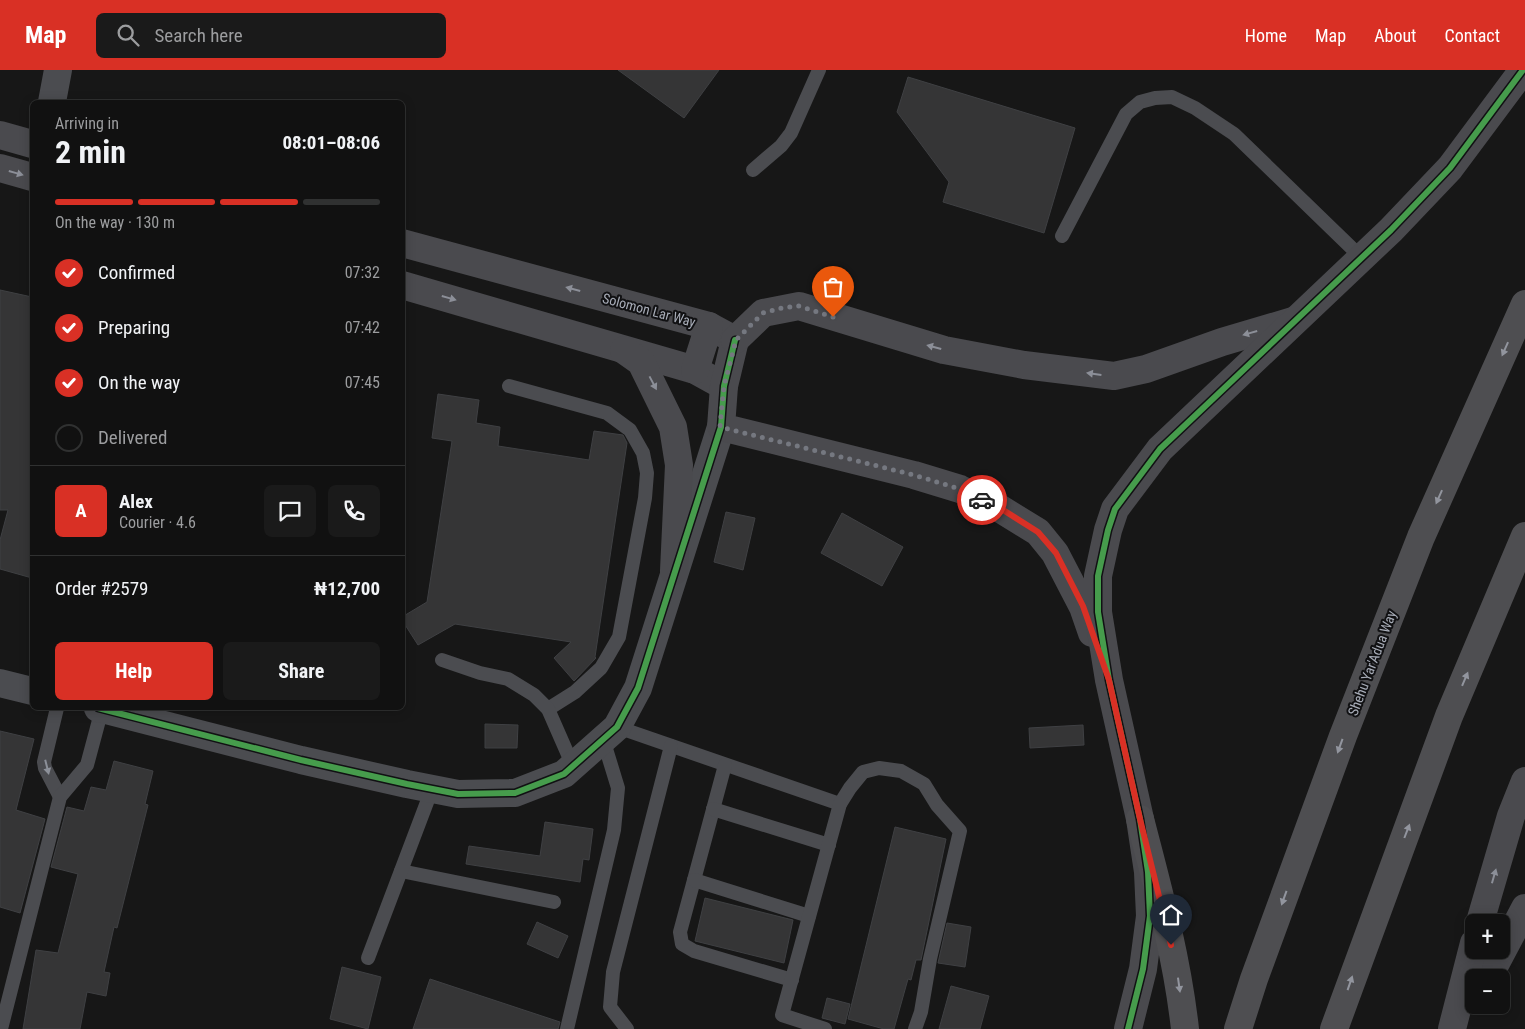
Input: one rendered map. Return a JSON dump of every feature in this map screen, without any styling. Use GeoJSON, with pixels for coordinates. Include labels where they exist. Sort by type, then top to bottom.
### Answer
{"type":"FeatureCollection","features":[{"type":"Feature","properties":{"kind":"highway","name":"Shehu Yar'Adua Way"},"geometry":{"type":"LineString","coordinates":[[1238,1029],[1254,978],[1340,746],[1421,537],[1525,304]]}},
{"type":"Feature","properties":{"kind":"highway"},"geometry":{"type":"LineString","coordinates":[[1334,1029],[1449,716],[1525,536]]}},
{"type":"Feature","properties":{"kind":"highway"},"geometry":{"type":"LineString","coordinates":[[1140,819],[1168,929],[1178,976],[1185,1029]]}},
{"type":"Feature","properties":{"kind":"street"},"geometry":{"type":"LineString","coordinates":[[52,100],[58,70]]}},
{"type":"Feature","properties":{"kind":"street"},"geometry":{"type":"LineString","coordinates":[[1128,1029],[1143,969],[1150,916],[1148,872],[1140,819],[1109,680],[1098,612],[1098,576],[1108,530],[1115,510],[1160,449],[1362,258],[1450,168],[1523,70]]}},
{"type":"Feature","properties":{"kind":"street"},"geometry":{"type":"LineString","coordinates":[[0,135],[30,143]]}},
{"type":"Feature","properties":{"kind":"street"},"geometry":{"type":"LineString","coordinates":[[0,168],[30,176]]}},
{"type":"Feature","properties":{"kind":"street","name":"Solomon Lar Way"},"geometry":{"type":"LineString","coordinates":[[405,244],[710,326],[736,340]]}},
{"type":"Feature","properties":{"kind":"street"},"geometry":{"type":"LineString","coordinates":[[405,285],[695,370],[724,386]]}},
{"type":"Feature","properties":{"kind":"street"},"geometry":{"type":"LineString","coordinates":[[108,710],[301,760],[432,789],[458,794],[515,792],[564,774],[610,733],[638,688],[720,427],[724,386],[736,340],[763,313],[799,306],[944,350],[1024,365],[1114,376],[1146,369],[1222,342],[1297,320]]}},
{"type":"Feature","properties":{"kind":"street"},"geometry":{"type":"LineString","coordinates":[[695,370],[710,326]]}},
{"type":"Feature","properties":{"kind":"street"},"geometry":{"type":"LineString","coordinates":[[621,348],[641,362],[673,427],[679,465],[674,571]]}},
{"type":"Feature","properties":{"kind":"street"},"geometry":{"type":"LineString","coordinates":[[720,427],[816,449],[960,489],[1000,508],[1038,532],[1056,553],[1083,606],[1109,680]]}},
{"type":"Feature","properties":{"kind":"street"},"geometry":{"type":"LineString","coordinates":[[0,683],[30,690]]}},
{"type":"Feature","properties":{"kind":"street"},"geometry":{"type":"LineString","coordinates":[[1483,914],[1515,841],[1525,781]]}},
{"type":"Feature","properties":{"kind":"street"},"geometry":{"type":"LineString","coordinates":[[1493,969],[1525,908]]}},
{"type":"Feature","properties":{"kind":"street"},"geometry":{"type":"LineString","coordinates":[[1452,1029],[1470,959]]}},
{"type":"Feature","properties":{"kind":"street"},"geometry":{"type":"LineString","coordinates":[[1460,1029],[1468,1014]]}},
{"type":"Feature","properties":{"kind":"lane"},"geometry":{"type":"LineString","coordinates":[[753,170],[781,146],[791,132],[819,70]]}},
{"type":"Feature","properties":{"kind":"lane"},"geometry":{"type":"LineString","coordinates":[[1062,236],[1126,114],[1140,102],[1155,98],[1172,97],[1195,108],[1234,134],[1362,258]]}},
{"type":"Feature","properties":{"kind":"lane"},"geometry":{"type":"LineString","coordinates":[[509,386],[607,413],[630,430],[643,453],[647,473],[645,498],[619,637],[601,668],[575,692],[548,709]]}},
{"type":"Feature","properties":{"kind":"lane"},"geometry":{"type":"LineString","coordinates":[[442,660],[480,673],[508,679],[534,695],[548,709],[573,766]]}},
{"type":"Feature","properties":{"kind":"lane"},"geometry":{"type":"LineString","coordinates":[[57,710],[44,762],[45,768],[60,797]]}},
{"type":"Feature","properties":{"kind":"lane"},"geometry":{"type":"LineString","coordinates":[[0,1029],[60,797],[87,765],[100,710]]}},
{"type":"Feature","properties":{"kind":"lane"},"geometry":{"type":"LineString","coordinates":[[567,1029],[614,830],[618,788],[610,733],[671,746],[840,804]]}},
{"type":"Feature","properties":{"kind":"lane"},"geometry":{"type":"LineString","coordinates":[[627,1029],[610,1007],[613,972],[671,746]]}},
{"type":"Feature","properties":{"kind":"lane"},"geometry":{"type":"LineString","coordinates":[[725,764],[680,932],[682,944],[694,951],[792,980]]}},
{"type":"Feature","properties":{"kind":"lane"},"geometry":{"type":"LineString","coordinates":[[825,1029],[782,1015],[840,804],[850,788],[864,772],[879,768],[902,771],[924,784],[937,805],[960,832],[930,959],[921,1012],[915,1029]]}},
{"type":"Feature","properties":{"kind":"lane"},"geometry":{"type":"LineString","coordinates":[[368,958],[432,789]]}},
{"type":"Feature","properties":{"kind":"lane"},"geometry":{"type":"LineString","coordinates":[[713,809],[829,845]]}},
{"type":"Feature","properties":{"kind":"lane"},"geometry":{"type":"LineString","coordinates":[[401,871],[554,902]]}},
{"type":"Feature","properties":{"kind":"lane"},"geometry":{"type":"LineString","coordinates":[[694,880],[809,916]]}},
{"type":"Feature","properties":{"kind":"building"},"geometry":{"type":"Polygon","coordinates":[[[618,70],[719,70],[684,118],[618,70]]]}},
{"type":"Feature","properties":{"kind":"building"},"geometry":{"type":"Polygon","coordinates":[[[908,77],[1075,128],[1044,233],[943,202],[949,182],[897,112],[908,77]]]}},
{"type":"Feature","properties":{"kind":"building"},"geometry":{"type":"Polygon","coordinates":[[[0,290],[30,297],[30,577],[0,569],[0,540],[8,510],[0,510],[0,290]]]}},
{"type":"Feature","properties":{"kind":"building"},"geometry":{"type":"Polygon","coordinates":[[[438,394],[479,400],[476,423],[500,427],[498,446],[589,460],[594,431],[623,435],[627,443],[596,658],[574,681],[554,658],[571,642],[455,624],[418,645],[405,625],[405,615],[427,602],[452,441],[432,438],[438,394]]]}},
{"type":"Feature","properties":{"kind":"building"},"geometry":{"type":"Polygon","coordinates":[[[726,512],[755,518],[743,570],[714,562],[726,512]]]}},
{"type":"Feature","properties":{"kind":"building"},"geometry":{"type":"Polygon","coordinates":[[[842,513],[903,547],[882,586],[821,553],[842,513]]]}},
{"type":"Feature","properties":{"kind":"building"},"geometry":{"type":"Polygon","coordinates":[[[485,724],[518,725],[517,748],[485,748],[485,724]]]}},
{"type":"Feature","properties":{"kind":"building"},"geometry":{"type":"Polygon","coordinates":[[[1083,725],[1084,745],[1030,748],[1029,728],[1083,725]]]}},
{"type":"Feature","properties":{"kind":"building"},"geometry":{"type":"Polygon","coordinates":[[[0,731],[34,739],[16,810],[45,819],[20,913],[0,907],[0,731]]]}},
{"type":"Feature","properties":{"kind":"building"},"geometry":{"type":"Polygon","coordinates":[[[114,761],[153,771],[145,804],[148,805],[117,928],[114,927],[104,972],[110,973],[106,996],[87,992],[80,1029],[23,1029],[36,950],[58,953],[78,874],[51,867],[67,807],[84,811],[91,787],[106,790],[114,761]]]}},
{"type":"Feature","properties":{"kind":"building"},"geometry":{"type":"Polygon","coordinates":[[[545,822],[593,829],[589,860],[583,859],[580,882],[466,864],[469,846],[540,856],[545,822]]]}},
{"type":"Feature","properties":{"kind":"building"},"geometry":{"type":"Polygon","coordinates":[[[895,827],[946,839],[921,960],[916,960],[911,980],[908,979],[894,1029],[884,1029],[848,1019],[895,827]]]}},
{"type":"Feature","properties":{"kind":"building"},"geometry":{"type":"Polygon","coordinates":[[[705,898],[793,920],[784,963],[695,941],[705,898]]]}},
{"type":"Feature","properties":{"kind":"building"},"geometry":{"type":"Polygon","coordinates":[[[537,922],[568,936],[558,958],[527,944],[537,922]]]}},
{"type":"Feature","properties":{"kind":"building"},"geometry":{"type":"Polygon","coordinates":[[[947,923],[971,927],[965,967],[938,963],[947,923]]]}},
{"type":"Feature","properties":{"kind":"building"},"geometry":{"type":"Polygon","coordinates":[[[342,967],[381,977],[368,1029],[330,1019],[342,967]]]}},
{"type":"Feature","properties":{"kind":"building"},"geometry":{"type":"Polygon","coordinates":[[[430,979],[560,1022],[558,1029],[413,1029],[430,979]]]}},
{"type":"Feature","properties":{"kind":"building"},"geometry":{"type":"Polygon","coordinates":[[[951,986],[989,996],[980,1029],[939,1029],[951,986]]]}},
{"type":"Feature","properties":{"kind":"building"},"geometry":{"type":"Polygon","coordinates":[[[827,998],[850,1004],[845,1024],[822,1018],[827,998]]]}},
{"type":"Feature","properties":{"kind":"cycle path"},"geometry":{"type":"LineString","coordinates":[[1128,1029],[1143,969],[1150,916],[1148,872],[1140,819],[1109,680],[1098,612],[1098,576],[1108,530],[1115,509],[1160,449],[1391,230],[1450,168],[1523,70]]}},
{"type":"Feature","properties":{"kind":"cycle path"},"geometry":{"type":"LineString","coordinates":[[106,710],[301,760],[458,794],[515,793],[564,774],[617,727],[638,688],[721,427],[724,386],[735,340]]}},
{"type":"Feature","properties":{"kind":"way so far"},"geometry":{"type":"LineString","coordinates":[[833,317],[799,306],[763,313],[736,340],[724,386],[720,427],[816,449],[914,475],[960,489],[982,500]]}},
{"type":"Feature","properties":{"kind":"route"},"geometry":{"type":"LineString","coordinates":[[982,500],[1000,508],[1038,532],[1056,553],[1083,606],[1109,680],[1171,945]]}}]}
